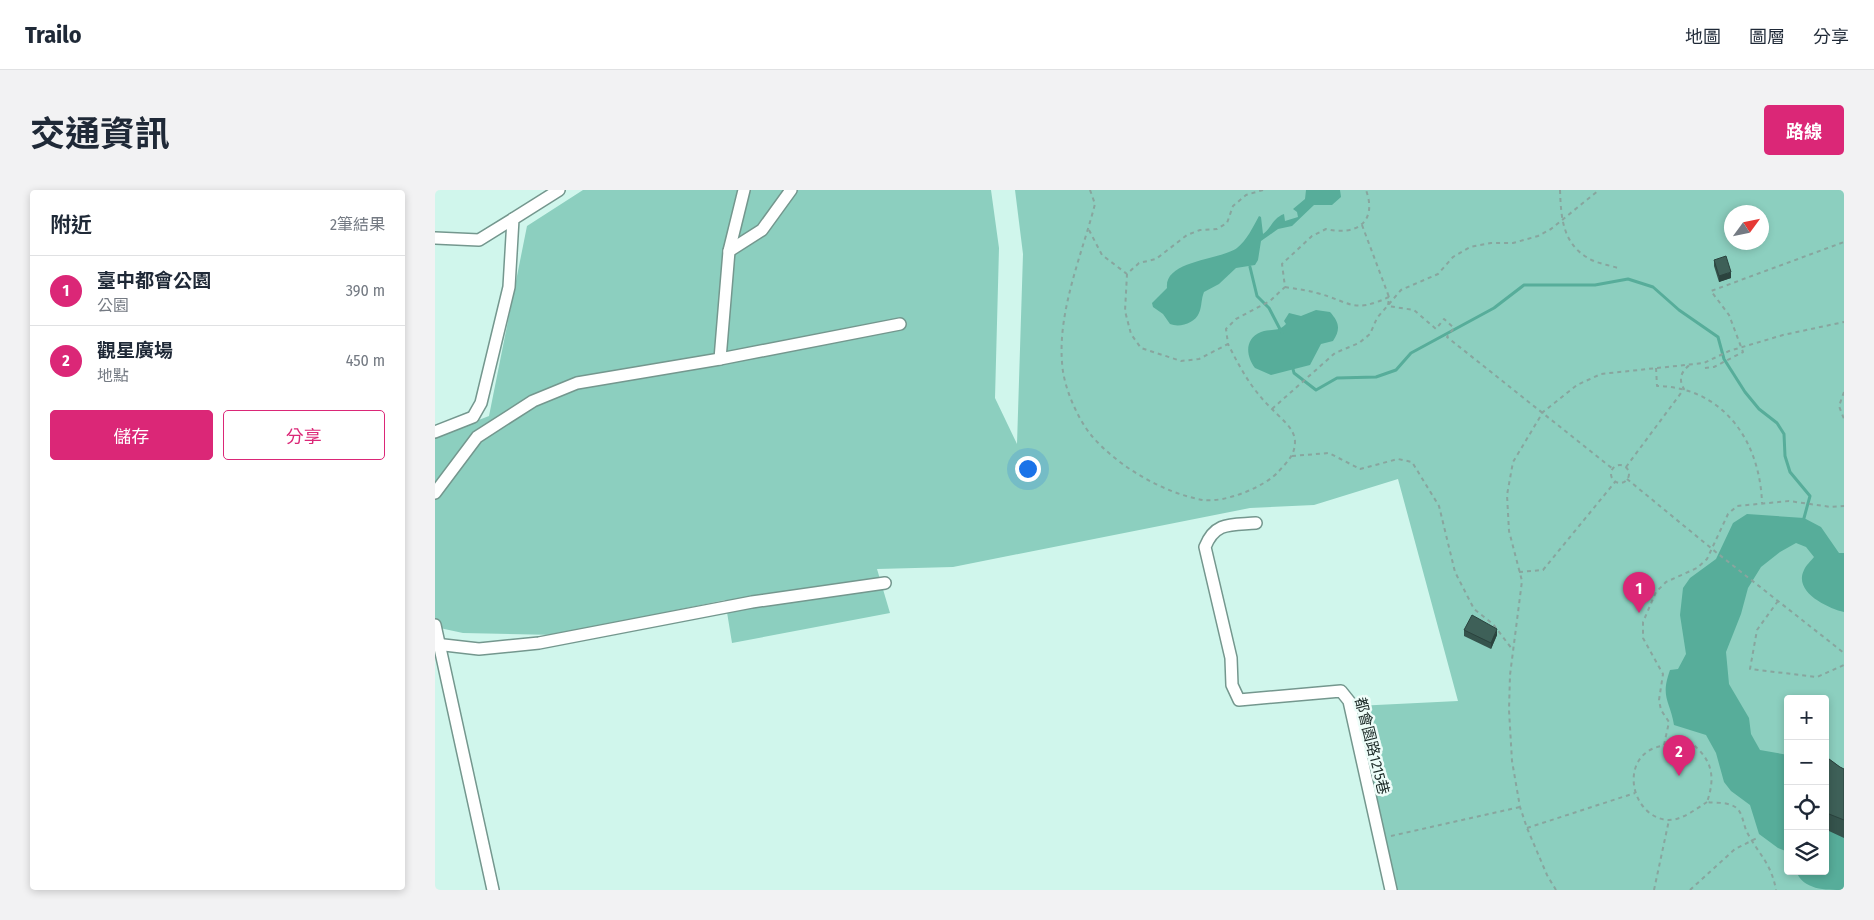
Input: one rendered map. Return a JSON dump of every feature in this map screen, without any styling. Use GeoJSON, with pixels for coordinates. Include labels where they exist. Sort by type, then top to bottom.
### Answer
{"type":"FeatureCollection","features":[{"type":"Feature","properties":{"kind":"street"},"geometry":{"type":"LineString","coordinates":[[435,238],[479,240],[559,190]]}},
{"type":"Feature","properties":{"kind":"street"},"geometry":{"type":"LineString","coordinates":[[720,360],[729,251],[744,190]]}},
{"type":"Feature","properties":{"kind":"street"},"geometry":{"type":"LineString","coordinates":[[729,251],[762,230],[791,190]]}},
{"type":"Feature","properties":{"kind":"street"},"geometry":{"type":"LineString","coordinates":[[435,432],[473,417],[481,403],[509,286],[513,219]]}},
{"type":"Feature","properties":{"kind":"street"},"geometry":{"type":"LineString","coordinates":[[435,493],[477,437],[533,401],[577,383],[720,360],[900,324]]}},
{"type":"Feature","properties":{"kind":"street","name":"都會園路1215巷"},"geometry":{"type":"LineString","coordinates":[[1256,523],[1223,525],[1209,538],[1205,547],[1231,658],[1232,685],[1239,700],[1341,690],[1349,701],[1391,890]]}},
{"type":"Feature","properties":{"kind":"street"},"geometry":{"type":"LineString","coordinates":[[436,644],[479,649],[539,643],[752,602],[885,583]]}},
{"type":"Feature","properties":{"kind":"street"},"geometry":{"type":"LineString","coordinates":[[435,625],[436,644],[493,890]]}},
{"type":"Feature","properties":{"kind":"path"},"geometry":{"type":"LineString","coordinates":[[1090,190],[1095,204],[1061,325],[1062,364],[1072,401],[1090,434],[1117,460],[1166,489],[1205,500],[1235,495],[1258,487],[1275,475],[1292,456],[1295,441],[1286,421],[1271,409],[1248,382],[1227,344],[1226,330],[1236,319],[1270,301],[1285,287]]}},
{"type":"Feature","properties":{"kind":"path"},"geometry":{"type":"LineString","coordinates":[[1227,344],[1199,359],[1181,361],[1141,348],[1131,334],[1125,311],[1127,274],[1139,263],[1156,259],[1187,235],[1200,230],[1217,229],[1227,223],[1233,206],[1246,195],[1263,190]]}},
{"type":"Feature","properties":{"kind":"path"},"geometry":{"type":"LineString","coordinates":[[1285,287],[1282,264],[1312,236],[1325,228],[1346,231],[1353,230],[1362,225],[1368,213],[1366,190]]}},
{"type":"Feature","properties":{"kind":"path"},"geometry":{"type":"LineString","coordinates":[[1560,190],[1561,220],[1569,241],[1588,258],[1617,268]]}},
{"type":"Feature","properties":{"kind":"path"},"geometry":{"type":"LineString","coordinates":[[1271,409],[1335,353],[1359,343],[1370,334],[1377,318],[1401,290],[1438,274],[1453,257],[1470,247],[1491,243],[1513,243],[1538,236],[1599,190]]}},
{"type":"Feature","properties":{"kind":"path"},"geometry":{"type":"LineString","coordinates":[[1362,225],[1389,297],[1388,306]]}},
{"type":"Feature","properties":{"kind":"path"},"geometry":{"type":"LineString","coordinates":[[1088,229],[1102,255],[1127,274]]}},
{"type":"Feature","properties":{"kind":"path"},"geometry":{"type":"LineString","coordinates":[[1705,368],[1714,367],[1743,352],[1729,315],[1711,290],[1844,242]]}},
{"type":"Feature","properties":{"kind":"path"},"geometry":{"type":"LineString","coordinates":[[1285,287],[1318,293],[1355,307],[1372,305],[1389,297]]}},
{"type":"Feature","properties":{"kind":"path"},"geometry":{"type":"LineString","coordinates":[[1388,306],[1414,310],[1436,328],[1444,319],[1455,328],[1447,337],[1613,469]]}},
{"type":"Feature","properties":{"kind":"path"},"geometry":{"type":"LineString","coordinates":[[1555,890],[1527,828],[1520,807],[1512,761],[1509,710],[1512,649],[1522,581],[1509,530],[1507,495],[1513,462],[1543,412],[1577,386],[1601,374],[1711,360],[1729,351],[1783,335],[1844,322]]}},
{"type":"Feature","properties":{"kind":"path"},"geometry":{"type":"LineString","coordinates":[[1685,389],[1681,380],[1681,374],[1692,363]]}},
{"type":"Feature","properties":{"kind":"path"},"geometry":{"type":"LineString","coordinates":[[1656,368],[1657,386],[1685,389],[1698,394],[1718,407],[1734,421],[1749,442],[1757,465],[1762,503]]}},
{"type":"Feature","properties":{"kind":"path"},"geometry":{"type":"LineString","coordinates":[[1626,467],[1685,389]]}},
{"type":"Feature","properties":{"kind":"path"},"geometry":{"type":"LineString","coordinates":[[1844,392],[1839,404],[1844,419]]}},
{"type":"Feature","properties":{"kind":"path"},"geometry":{"type":"LineString","coordinates":[[1839,404],[1844,403]]}},
{"type":"Feature","properties":{"kind":"path"},"geometry":{"type":"LineString","coordinates":[[1292,456],[1329,453],[1360,469],[1398,459],[1412,462],[1439,506],[1455,572],[1474,609],[1493,624],[1512,649]]}},
{"type":"Feature","properties":{"kind":"path"},"geometry":{"type":"LineString","coordinates":[[1621,465],[1626,467],[1629,472],[1627,479],[1622,483],[1615,482],[1611,475],[1613,469],[1621,465]]}},
{"type":"Feature","properties":{"kind":"path"},"geometry":{"type":"LineString","coordinates":[[1627,479],[1844,653]]}},
{"type":"Feature","properties":{"kind":"path"},"geometry":{"type":"LineString","coordinates":[[1519,572],[1543,570],[1615,482]]}},
{"type":"Feature","properties":{"kind":"path"},"geometry":{"type":"LineString","coordinates":[[1664,746],[1669,722],[1661,710],[1659,700],[1663,674],[1643,638],[1643,622],[1648,606],[1661,587],[1674,577],[1697,568],[1707,559],[1732,509],[1743,504],[1789,501],[1831,507],[1844,506]]}},
{"type":"Feature","properties":{"kind":"path"},"geometry":{"type":"LineString","coordinates":[[1779,601],[1757,630],[1750,670],[1817,677],[1844,665]]}},
{"type":"Feature","properties":{"kind":"path"},"geometry":{"type":"LineString","coordinates":[[1707,802],[1713,786],[1711,770],[1702,752],[1689,742],[1651,749],[1635,767],[1633,779],[1635,794],[1639,802],[1648,811],[1669,820],[1683,816],[1707,802],[1732,805],[1742,814],[1747,832],[1765,857],[1774,877],[1776,890]]}},
{"type":"Feature","properties":{"kind":"path"},"geometry":{"type":"LineString","coordinates":[[1527,828],[1635,794]]}},
{"type":"Feature","properties":{"kind":"path"},"geometry":{"type":"LineString","coordinates":[[1379,839],[1520,807]]}},
{"type":"Feature","properties":{"kind":"path"},"geometry":{"type":"LineString","coordinates":[[1654,890],[1669,820]]}},
{"type":"Feature","properties":{"kind":"path"},"geometry":{"type":"LineString","coordinates":[[1690,890],[1735,849],[1759,837]]}},
{"type":"Feature","properties":{"kind":"shaded area"},"geometry":{"type":"Polygon","coordinates":[[[583,190],[991,190],[999,248],[995,398],[1017,444],[1023,254],[1015,190],[1844,190],[1844,890],[1395,890],[1356,706],[1458,701],[1398,479],[1314,505],[1250,508],[953,567],[877,569],[890,613],[732,643],[725,600],[557,635],[463,633],[435,627],[435,437],[489,416],[527,226],[583,190]]]}},
{"type":"Feature","properties":{"kind":"shaded area"},"geometry":{"type":"Polygon","coordinates":[[[1306,190],[1340,190],[1341,197],[1332,205],[1314,205],[1292,226],[1278,229],[1261,241],[1258,260],[1255,265],[1236,268],[1219,284],[1204,292],[1199,313],[1191,322],[1178,325],[1170,324],[1163,314],[1153,307],[1152,303],[1167,288],[1168,279],[1174,272],[1184,266],[1237,248],[1247,237],[1259,216],[1261,217],[1263,234],[1275,220],[1284,214],[1285,221],[1298,217],[1297,212],[1293,209],[1305,199],[1306,190]]]}},
{"type":"Feature","properties":{"kind":"shaded area"},"geometry":{"type":"Polygon","coordinates":[[[1316,310],[1330,312],[1337,322],[1338,329],[1333,341],[1321,344],[1310,365],[1271,375],[1255,368],[1248,353],[1248,348],[1255,335],[1283,327],[1286,324],[1284,321],[1289,313],[1301,316],[1316,310]]]}},
{"type":"Feature","properties":{"kind":"shaded area"},"geometry":{"type":"Polygon","coordinates":[[[1747,514],[1804,518],[1821,527],[1839,553],[1844,553],[1844,612],[1821,603],[1803,585],[1802,578],[1805,568],[1814,557],[1806,547],[1796,543],[1780,552],[1761,567],[1748,588],[1741,614],[1726,652],[1729,684],[1749,718],[1751,734],[1760,750],[1784,754],[1784,850],[1759,834],[1750,805],[1731,791],[1724,782],[1716,753],[1706,735],[1674,725],[1666,693],[1670,670],[1678,669],[1686,654],[1680,615],[1683,588],[1690,578],[1716,559],[1733,523],[1747,514]]]}},
{"type":"Feature","properties":{"kind":"shaded area"},"geometry":{"type":"Polygon","coordinates":[[[1829,827],[1844,833],[1844,890],[1815,888],[1798,875],[1829,875],[1829,827]]]}},
{"type":"Feature","properties":{"kind":"building"},"geometry":{"type":"Polygon","coordinates":[[[1726,256],[1731,272],[1719,276],[1714,260],[1726,256]]]}},
{"type":"Feature","properties":{"kind":"building"},"geometry":{"type":"Polygon","coordinates":[[[1472,615],[1497,629],[1491,643],[1464,630],[1472,615]]]}},
{"type":"Feature","properties":{"kind":"building"},"geometry":{"type":"Polygon","coordinates":[[[1829,759],[1844,769],[1844,820],[1829,814],[1829,759]]]}},
{"type":"Feature","properties":{"kind":"waterway"},"geometry":{"type":"LineString","coordinates":[[1250,267],[1257,296],[1269,308],[1282,333]]}},
{"type":"Feature","properties":{"kind":"waterway"},"geometry":{"type":"LineString","coordinates":[[1292,365],[1294,373],[1316,390],[1337,378],[1376,377],[1396,370],[1411,353],[1494,308],[1524,285],[1595,285],[1628,279],[1653,287],[1679,310],[1718,337],[1724,359],[1745,392],[1759,409],[1777,423],[1784,434],[1785,456],[1790,472],[1810,496],[1804,518]]}},
{"type":"Feature","properties":{"kind":"place","name":"臺中都會公園"},"geometry":{"type":"Point","coordinates":[1639,613]}},
{"type":"Feature","properties":{"kind":"place","name":"觀星廣場"},"geometry":{"type":"Point","coordinates":[1679,776]}}]}
